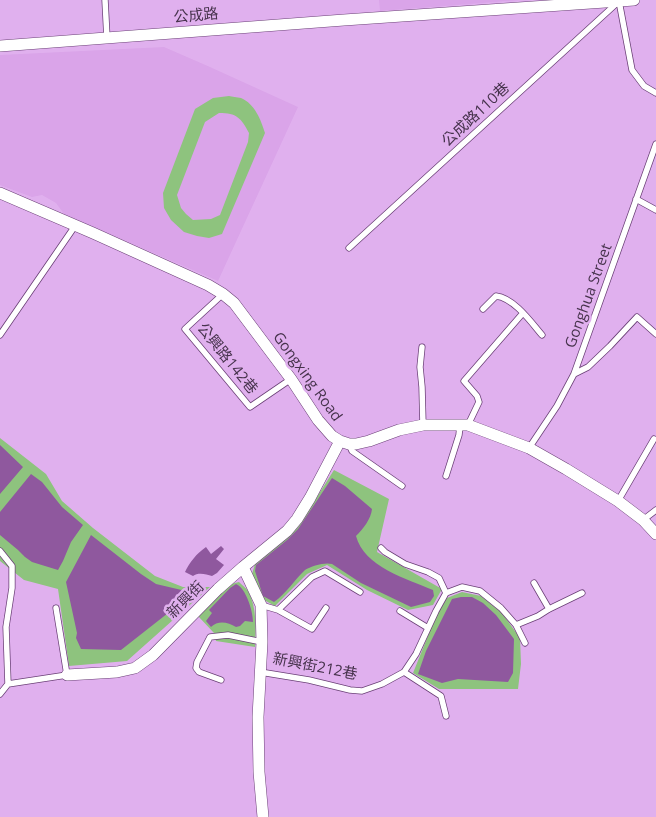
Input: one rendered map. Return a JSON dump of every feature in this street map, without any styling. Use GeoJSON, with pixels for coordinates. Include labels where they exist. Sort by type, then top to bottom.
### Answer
{"type":"FeatureCollection","features":[{"type":"Feature","properties":{"kind":"street","name":"公成路"},"geometry":{"type":"LineString","coordinates":[[0,46],[634,0]]}},
{"type":"Feature","properties":{"kind":"street","name":"Gongxing Road"},"geometry":{"type":"LineString","coordinates":[[0,193],[208,285],[223,294],[234,303],[291,379],[318,420],[332,436],[345,443]]}},
{"type":"Feature","properties":{"kind":"street"},"geometry":{"type":"LineString","coordinates":[[345,443],[356,444],[400,430],[424,425],[464,425],[529,448],[566,469],[618,501],[643,520],[656,534]]}},
{"type":"Feature","properties":{"kind":"street","name":"新興街"},"geometry":{"type":"LineString","coordinates":[[67,675],[117,672],[135,668],[153,655],[218,589],[287,531],[297,519],[345,443]]}},
{"type":"Feature","properties":{"kind":"street","name":"新興街212巷"},"geometry":{"type":"LineString","coordinates":[[243,567],[261,605],[262,642],[258,717],[259,772],[263,817]]}},
{"type":"Feature","properties":{"kind":"lane"},"geometry":{"type":"LineString","coordinates":[[105,0],[107,38]]}},
{"type":"Feature","properties":{"kind":"lane"},"geometry":{"type":"LineString","coordinates":[[619,1],[632,70],[644,86],[656,93]]}},
{"type":"Feature","properties":{"kind":"lane","name":"公成路110巷"},"geometry":{"type":"LineString","coordinates":[[350,248],[619,1]]}},
{"type":"Feature","properties":{"kind":"lane","name":"Gonghua Street"},"geometry":{"type":"LineString","coordinates":[[529,448],[558,406],[574,374],[656,144]]}},
{"type":"Feature","properties":{"kind":"lane"},"geometry":{"type":"LineString","coordinates":[[636,199],[656,210]]}},
{"type":"Feature","properties":{"kind":"lane"},"geometry":{"type":"LineString","coordinates":[[0,335],[75,226]]}},
{"type":"Feature","properties":{"kind":"lane","name":"公興路142巷"},"geometry":{"type":"LineString","coordinates":[[223,294],[185,329],[250,407],[291,379]]}},
{"type":"Feature","properties":{"kind":"lane"},"geometry":{"type":"LineString","coordinates":[[483,309],[496,296],[502,297],[523,313],[542,335]]}},
{"type":"Feature","properties":{"kind":"lane"},"geometry":{"type":"LineString","coordinates":[[446,476],[459,435],[479,402],[477,396],[464,381],[523,313]]}},
{"type":"Feature","properties":{"kind":"lane"},"geometry":{"type":"LineString","coordinates":[[574,374],[588,367],[637,317],[656,334]]}},
{"type":"Feature","properties":{"kind":"lane"},"geometry":{"type":"LineString","coordinates":[[422,346],[420,368],[424,425]]}},
{"type":"Feature","properties":{"kind":"lane"},"geometry":{"type":"LineString","coordinates":[[618,501],[654,439]]}},
{"type":"Feature","properties":{"kind":"lane"},"geometry":{"type":"LineString","coordinates":[[345,443],[352,451],[402,486]]}},
{"type":"Feature","properties":{"kind":"lane"},"geometry":{"type":"LineString","coordinates":[[643,520],[656,510]]}},
{"type":"Feature","properties":{"kind":"lane"},"geometry":{"type":"LineString","coordinates":[[381,548],[405,564],[439,578],[446,593],[462,587],[480,591],[501,608],[516,625],[524,643]]}},
{"type":"Feature","properties":{"kind":"lane"},"geometry":{"type":"LineString","coordinates":[[0,551],[12,566],[12,588],[6,627],[8,684],[0,694]]}},
{"type":"Feature","properties":{"kind":"lane"},"geometry":{"type":"LineString","coordinates":[[278,610],[312,577],[325,571],[360,592]]}},
{"type":"Feature","properties":{"kind":"lane"},"geometry":{"type":"LineString","coordinates":[[534,583],[549,609]]}},
{"type":"Feature","properties":{"kind":"lane","name":"新興街212巷"},"geometry":{"type":"LineString","coordinates":[[260,672],[309,680],[350,690],[362,691],[382,684],[404,672],[416,654],[446,593]]}},
{"type":"Feature","properties":{"kind":"lane"},"geometry":{"type":"LineString","coordinates":[[516,625],[582,593]]}},
{"type":"Feature","properties":{"kind":"lane"},"geometry":{"type":"LineString","coordinates":[[261,605],[278,610],[312,630],[326,608]]}},
{"type":"Feature","properties":{"kind":"lane"},"geometry":{"type":"LineString","coordinates":[[56,608],[67,675]]}},
{"type":"Feature","properties":{"kind":"lane"},"geometry":{"type":"LineString","coordinates":[[400,611],[428,628]]}},
{"type":"Feature","properties":{"kind":"lane"},"geometry":{"type":"LineString","coordinates":[[221,680],[199,672],[196,668],[197,662],[210,637],[228,635],[262,642]]}},
{"type":"Feature","properties":{"kind":"lane"},"geometry":{"type":"LineString","coordinates":[[404,672],[441,696],[446,716]]}},
{"type":"Feature","properties":{"kind":"lane","name":"新興街"},"geometry":{"type":"LineString","coordinates":[[8,684],[67,675]]}},
{"type":"Feature","properties":{"kind":"shaded area"},"geometry":{"type":"Polygon","coordinates":[[[379,0],[521,0],[380,11],[379,0]]]}},
{"type":"Feature","properties":{"kind":"shaded area"},"geometry":{"type":"Polygon","coordinates":[[[164,47],[298,107],[218,281],[64,214],[56,203],[42,195],[32,197],[0,185],[0,55],[164,47]]]}},
{"type":"Feature","properties":{"kind":"shaded area"},"geometry":{"type":"Polygon","coordinates":[[[0,445],[23,467],[0,494],[0,445]]]}},
{"type":"Feature","properties":{"kind":"shaded area"},"geometry":{"type":"Polygon","coordinates":[[[31,474],[42,482],[62,507],[83,525],[71,542],[58,570],[32,562],[0,535],[0,512],[31,474]]]}},
{"type":"Feature","properties":{"kind":"shaded area"},"geometry":{"type":"Polygon","coordinates":[[[332,478],[345,486],[372,509],[364,527],[356,536],[368,556],[377,564],[399,576],[433,590],[434,596],[430,602],[411,607],[361,583],[332,564],[318,565],[305,570],[283,595],[274,602],[263,596],[255,571],[256,565],[298,529],[332,478]]]}},
{"type":"Feature","properties":{"kind":"shaded area"},"geometry":{"type":"Polygon","coordinates":[[[91,535],[156,584],[190,592],[194,597],[181,610],[177,606],[121,650],[81,649],[76,638],[77,633],[66,582],[91,535]]]}},
{"type":"Feature","properties":{"kind":"shaded area"},"geometry":{"type":"Polygon","coordinates":[[[221,546],[224,549],[216,559],[224,565],[217,573],[212,576],[200,574],[193,576],[185,572],[199,552],[206,547],[211,554],[221,546]]]}},
{"type":"Feature","properties":{"kind":"shaded area"},"geometry":{"type":"Polygon","coordinates":[[[236,584],[243,590],[248,600],[253,622],[245,621],[236,627],[220,623],[211,627],[206,621],[212,613],[209,610],[236,584]]]}},
{"type":"Feature","properties":{"kind":"shaded area"},"geometry":{"type":"Polygon","coordinates":[[[472,597],[483,603],[496,615],[514,639],[513,673],[508,682],[458,679],[442,683],[418,674],[426,651],[452,599],[472,597]]]}},
{"type":"Feature","properties":{"kind":"green space"},"geometry":{"type":"Polygon","coordinates":[[[229,96],[246,101],[257,113],[265,133],[222,234],[209,238],[184,232],[171,220],[164,208],[163,193],[195,109],[213,98],[229,96]],[[219,113],[205,122],[177,195],[181,208],[193,220],[211,219],[220,215],[248,142],[249,133],[238,117],[219,113]]]}},
{"type":"Feature","properties":{"kind":"green space"},"geometry":{"type":"Polygon","coordinates":[[[0,438],[46,474],[62,501],[93,528],[155,576],[183,587],[210,587],[127,661],[69,666],[58,589],[24,580],[0,561],[0,438]]]}},
{"type":"Feature","properties":{"kind":"green space"},"geometry":{"type":"Polygon","coordinates":[[[334,470],[389,499],[377,552],[442,589],[433,605],[408,610],[367,590],[327,565],[307,574],[275,606],[264,600],[252,574],[255,564],[298,527],[334,470]]]}},
{"type":"Feature","properties":{"kind":"green space"},"geometry":{"type":"Polygon","coordinates":[[[239,582],[248,591],[253,604],[256,626],[255,647],[216,641],[214,633],[198,616],[231,584],[239,582]]]}},
{"type":"Feature","properties":{"kind":"green space"},"geometry":{"type":"Polygon","coordinates":[[[462,592],[481,596],[502,613],[520,638],[521,664],[518,689],[439,689],[413,673],[436,616],[447,598],[462,592]]]}}]}
